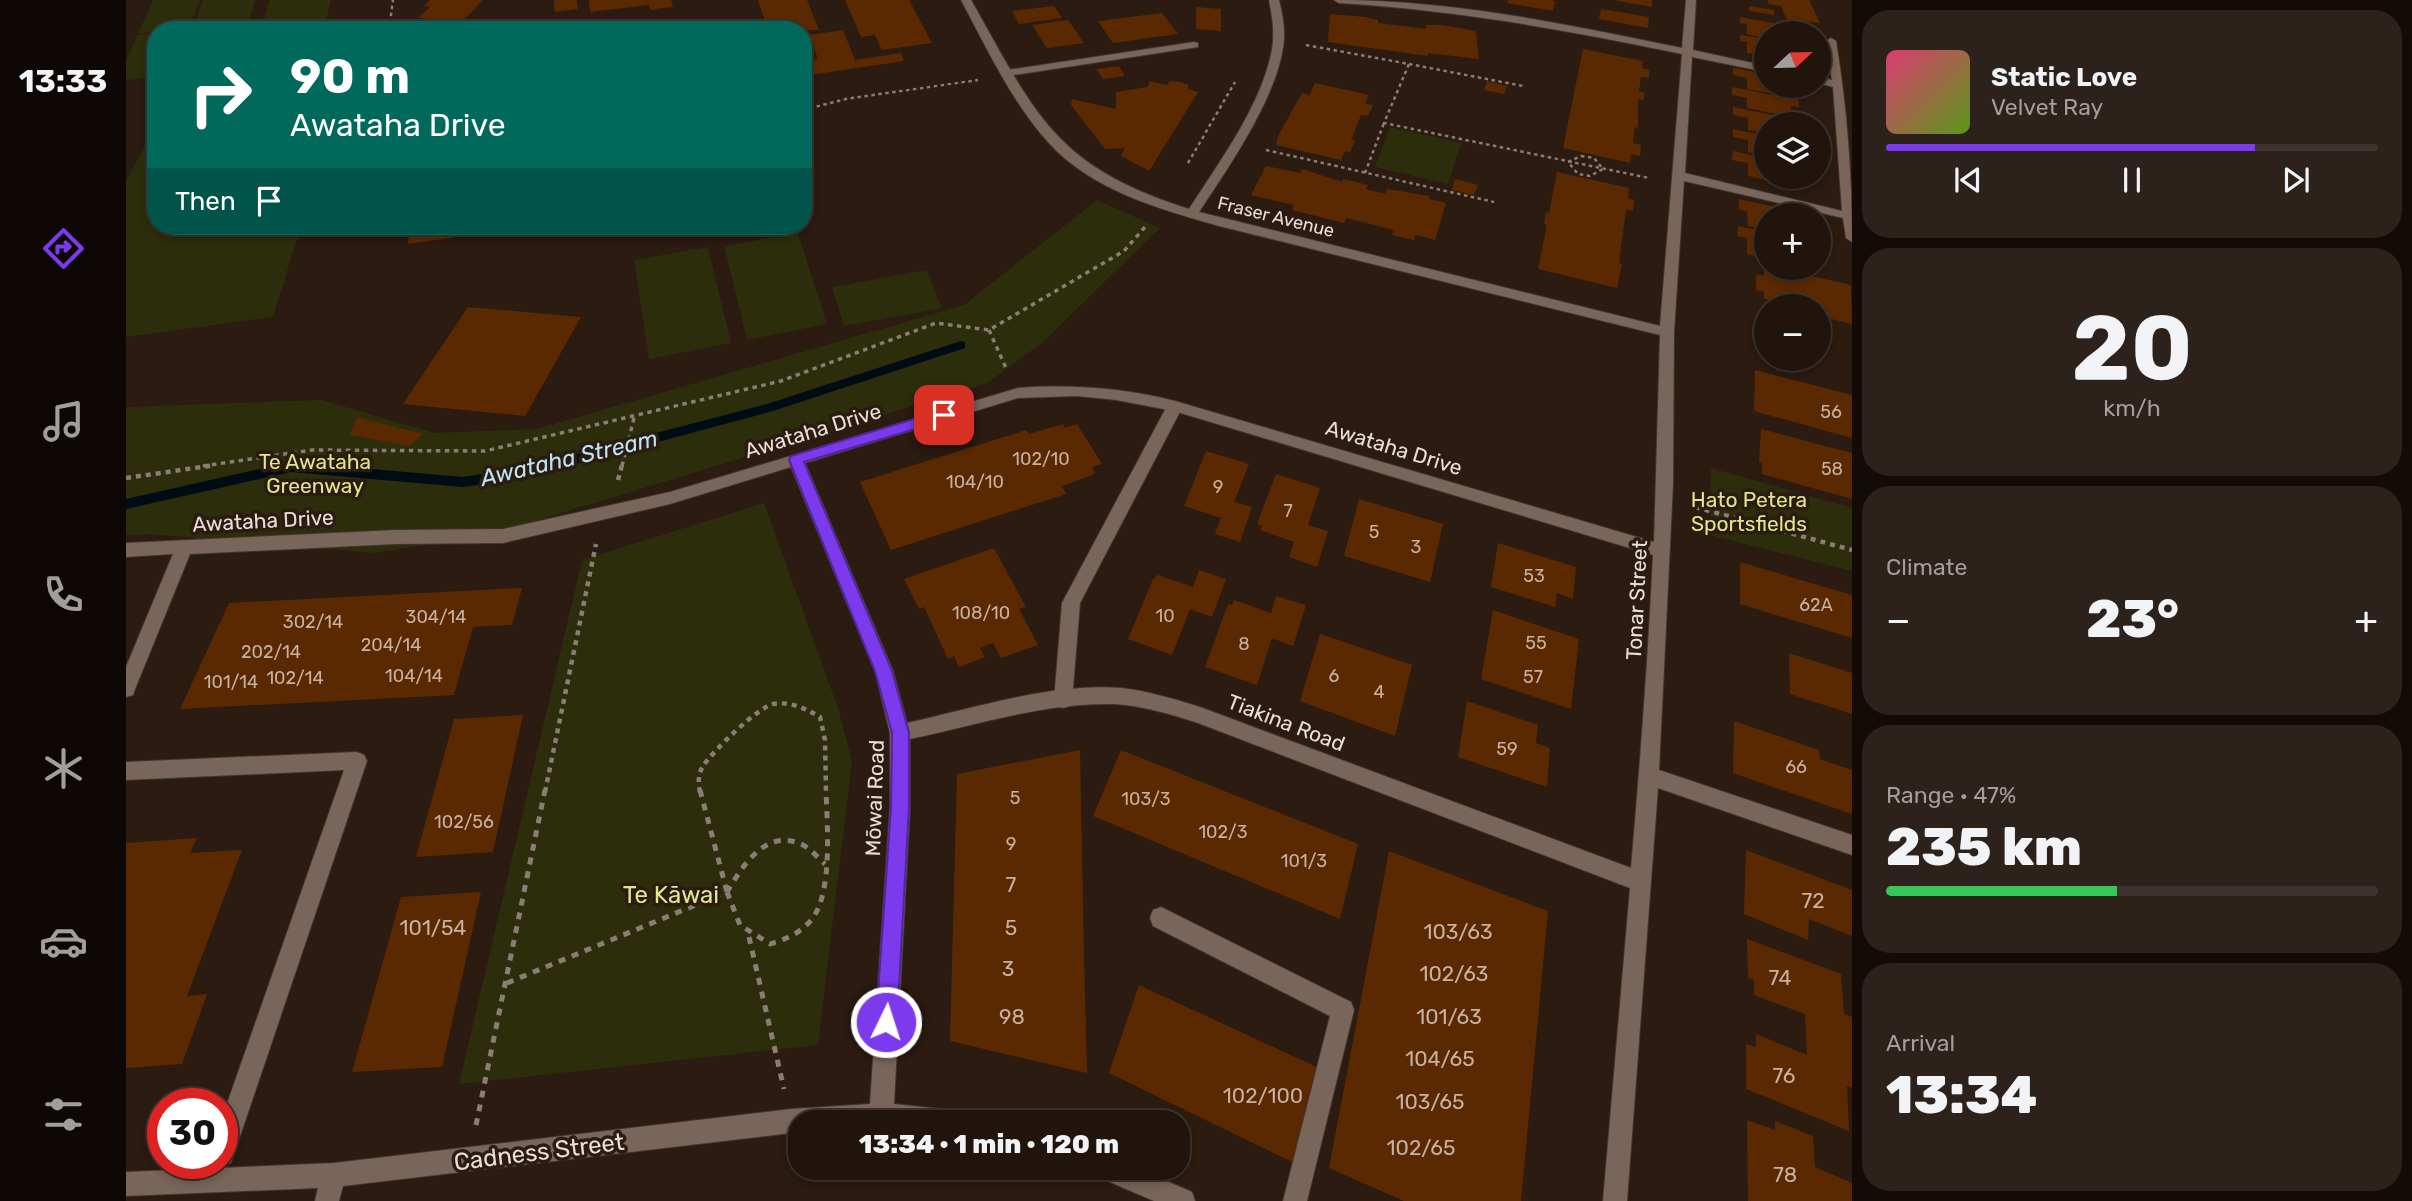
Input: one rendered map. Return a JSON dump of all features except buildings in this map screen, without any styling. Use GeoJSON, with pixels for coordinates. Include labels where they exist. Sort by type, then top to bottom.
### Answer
{"type":"FeatureCollection","features":[{"type":"Feature","properties":{"kind":"street","name":"Fraser Avenue"},"geometry":{"type":"LineString","coordinates":[[966,0],[1044,130],[1069,156],[1130,190],[1192,214],[1667,332]]}},
{"type":"Feature","properties":{"kind":"street"},"geometry":{"type":"LineString","coordinates":[[1192,214],[1264,87],[1277,55],[1280,30],[1274,0]]}},
{"type":"Feature","properties":{"kind":"street"},"geometry":{"type":"LineString","coordinates":[[1339,0],[1472,6],[1754,67]]}},
{"type":"Feature","properties":{"kind":"street","name":"Tonar Street"},"geometry":{"type":"LineString","coordinates":[[1615,1201],[1647,775],[1655,704],[1667,332],[1691,0]]}},
{"type":"Feature","properties":{"kind":"street"},"geometry":{"type":"LineString","coordinates":[[1831,41],[1838,85],[1852,238]]}},
{"type":"Feature","properties":{"kind":"street"},"geometry":{"type":"LineString","coordinates":[[1007,72],[1194,45]]}},
{"type":"Feature","properties":{"kind":"street"},"geometry":{"type":"LineString","coordinates":[[1831,83],[1838,85]]}},
{"type":"Feature","properties":{"kind":"street"},"geometry":{"type":"LineString","coordinates":[[1680,177],[1849,215]]}},
{"type":"Feature","properties":{"kind":"street","name":"Awataha Drive"},"geometry":{"type":"LineString","coordinates":[[126,550],[396,537],[503,536],[602,516],[1018,393],[1064,388],[1130,394],[1175,405],[1661,551]]}},
{"type":"Feature","properties":{"kind":"street"},"geometry":{"type":"LineString","coordinates":[[1063,700],[1071,603],[1175,405]]}},
{"type":"Feature","properties":{"kind":"street","name":"Mōwai Road"},"geometry":{"type":"LineString","coordinates":[[796,460],[884,671],[901,733],[900,807],[881,1110]]}},
{"type":"Feature","properties":{"kind":"street"},"geometry":{"type":"LineString","coordinates":[[126,689],[184,548]]}},
{"type":"Feature","properties":{"kind":"street","name":"Tiakina Road"},"geometry":{"type":"LineString","coordinates":[[901,733],[1063,700],[1112,696],[1156,702],[1200,715],[1640,882]]}},
{"type":"Feature","properties":{"kind":"street"},"geometry":{"type":"LineString","coordinates":[[126,771],[357,761],[238,1107]]}},
{"type":"Feature","properties":{"kind":"street"},"geometry":{"type":"LineString","coordinates":[[1647,775],[1852,845]]}},
{"type":"Feature","properties":{"kind":"street"},"geometry":{"type":"LineString","coordinates":[[1161,918],[1343,1010],[1295,1201]]}},
{"type":"Feature","properties":{"kind":"street","name":"Cadness Street"},"geometry":{"type":"LineString","coordinates":[[238,1173],[334,1175],[788,1121]]}},
{"type":"Feature","properties":{"kind":"street"},"geometry":{"type":"LineString","coordinates":[[327,1201],[334,1175]]}},
{"type":"Feature","properties":{"kind":"street","name":"Cadness Street"},"geometry":{"type":"LineString","coordinates":[[126,1184],[167,1179]]}},
{"type":"Feature","properties":{"kind":"street"},"geometry":{"type":"LineString","coordinates":[[1135,1180],[1183,1201]]}},
{"type":"Feature","properties":{"kind":"path"},"geometry":{"type":"LineString","coordinates":[[390,21],[393,0]]}},
{"type":"Feature","properties":{"kind":"path"},"geometry":{"type":"LineString","coordinates":[[1305,45],[1523,86]]}},
{"type":"Feature","properties":{"kind":"path"},"geometry":{"type":"LineString","coordinates":[[1365,173],[1409,64]]}},
{"type":"Feature","properties":{"kind":"path"},"geometry":{"type":"LineString","coordinates":[[1182,174],[1239,75]]}},
{"type":"Feature","properties":{"kind":"path"},"geometry":{"type":"LineString","coordinates":[[812,108],[846,99],[982,80]]}},
{"type":"Feature","properties":{"kind":"path"},"geometry":{"type":"LineString","coordinates":[[1384,123],[1649,178]]}},
{"type":"Feature","properties":{"kind":"path"},"geometry":{"type":"LineString","coordinates":[[1261,149],[1494,202]]}},
{"type":"Feature","properties":{"kind":"path"},"geometry":{"type":"LineString","coordinates":[[1568,162],[1581,156],[1594,158],[1603,169]]}},
{"type":"Feature","properties":{"kind":"path"},"geometry":{"type":"LineString","coordinates":[[1568,162],[1578,174],[1590,176],[1603,169]]}},
{"type":"Feature","properties":{"kind":"path"},"geometry":{"type":"LineString","coordinates":[[126,478],[312,450],[485,451],[634,418],[781,381],[936,323],[989,330],[1124,251],[1141,235],[1148,222]]}},
{"type":"Feature","properties":{"kind":"path"},"geometry":{"type":"LineString","coordinates":[[989,330],[1018,393]]}},
{"type":"Feature","properties":{"kind":"path"},"geometry":{"type":"LineString","coordinates":[[617,481],[634,418]]}},
{"type":"Feature","properties":{"kind":"path"},"geometry":{"type":"LineString","coordinates":[[1690,506],[1852,550]]}},
{"type":"Feature","properties":{"kind":"path"},"geometry":{"type":"LineString","coordinates":[[469,1160],[602,516]]}},
{"type":"Feature","properties":{"kind":"path"},"geometry":{"type":"LineString","coordinates":[[774,704],[804,707],[820,717],[825,740],[825,886],[817,912],[797,935],[770,944],[749,936],[735,923],[727,892],[698,783],[702,767],[758,711],[774,704]]}},
{"type":"Feature","properties":{"kind":"path"},"geometry":{"type":"LineString","coordinates":[[507,983],[727,892],[743,865],[760,848],[780,840],[800,844],[825,864]]}},
{"type":"Feature","properties":{"kind":"path"},"geometry":{"type":"LineString","coordinates":[[749,936],[789,1110]]}},
{"type":"Feature","properties":{"kind":"green space"},"geometry":{"type":"Polygon","coordinates":[[[153,0],[200,0],[192,21],[147,21],[147,33],[138,34],[153,0]]]}},
{"type":"Feature","properties":{"kind":"green space"},"geometry":{"type":"Polygon","coordinates":[[[203,0],[255,0],[249,19],[196,21],[203,0]]]}},
{"type":"Feature","properties":{"kind":"green space"},"geometry":{"type":"Polygon","coordinates":[[[270,0],[331,0],[326,21],[264,21],[270,0]]]}},
{"type":"Feature","properties":{"kind":"green space"},"geometry":{"type":"Polygon","coordinates":[[[147,34],[147,77],[126,80],[126,61],[137,35],[147,34]]]}},
{"type":"Feature","properties":{"kind":"green space"},"geometry":{"type":"Polygon","coordinates":[[[1390,127],[1461,143],[1448,184],[1375,167],[1390,127]]]}},
{"type":"Feature","properties":{"kind":"green space"},"geometry":{"type":"Polygon","coordinates":[[[146,143],[147,235],[298,235],[273,317],[126,337],[126,182],[146,143]]]}},
{"type":"Feature","properties":{"kind":"green space","name":"Te Awataha Greenway"},"geometry":{"type":"Polygon","coordinates":[[[1097,200],[1160,228],[1043,342],[986,384],[492,534],[375,553],[150,534],[126,535],[126,407],[322,400],[434,433],[537,429],[964,305],[1097,200]]]}},
{"type":"Feature","properties":{"kind":"green space"},"geometry":{"type":"Polygon","coordinates":[[[799,235],[827,324],[747,340],[724,246],[799,235]]]}},
{"type":"Feature","properties":{"kind":"green space"},"geometry":{"type":"Polygon","coordinates":[[[708,247],[731,343],[649,359],[634,260],[708,247]]]}},
{"type":"Feature","properties":{"kind":"green space"},"geometry":{"type":"Polygon","coordinates":[[[927,270],[942,308],[844,326],[832,287],[927,270]]]}},
{"type":"Feature","properties":{"kind":"green space","name":"Hato Petera Sportsfields"},"geometry":{"type":"Polygon","coordinates":[[[1711,468],[1852,508],[1852,571],[1710,535],[1711,468]]]}},
{"type":"Feature","properties":{"kind":"green space","name":"Te Kāwai"},"geometry":{"type":"Polygon","coordinates":[[[764,503],[838,708],[852,761],[818,1045],[459,1084],[582,560],[764,503]]]}},
{"type":"Feature","properties":{"kind":"waterway","name":"Awataha Stream"},"geometry":{"type":"LineString","coordinates":[[126,504],[291,467],[463,482],[527,472],[769,408],[961,345]]}},
{"type":"Feature","properties":{"kind":"route"},"geometry":{"type":"LineString","coordinates":[[886,1022],[900,807],[901,733],[884,671],[796,460],[944,415]]}}]}
